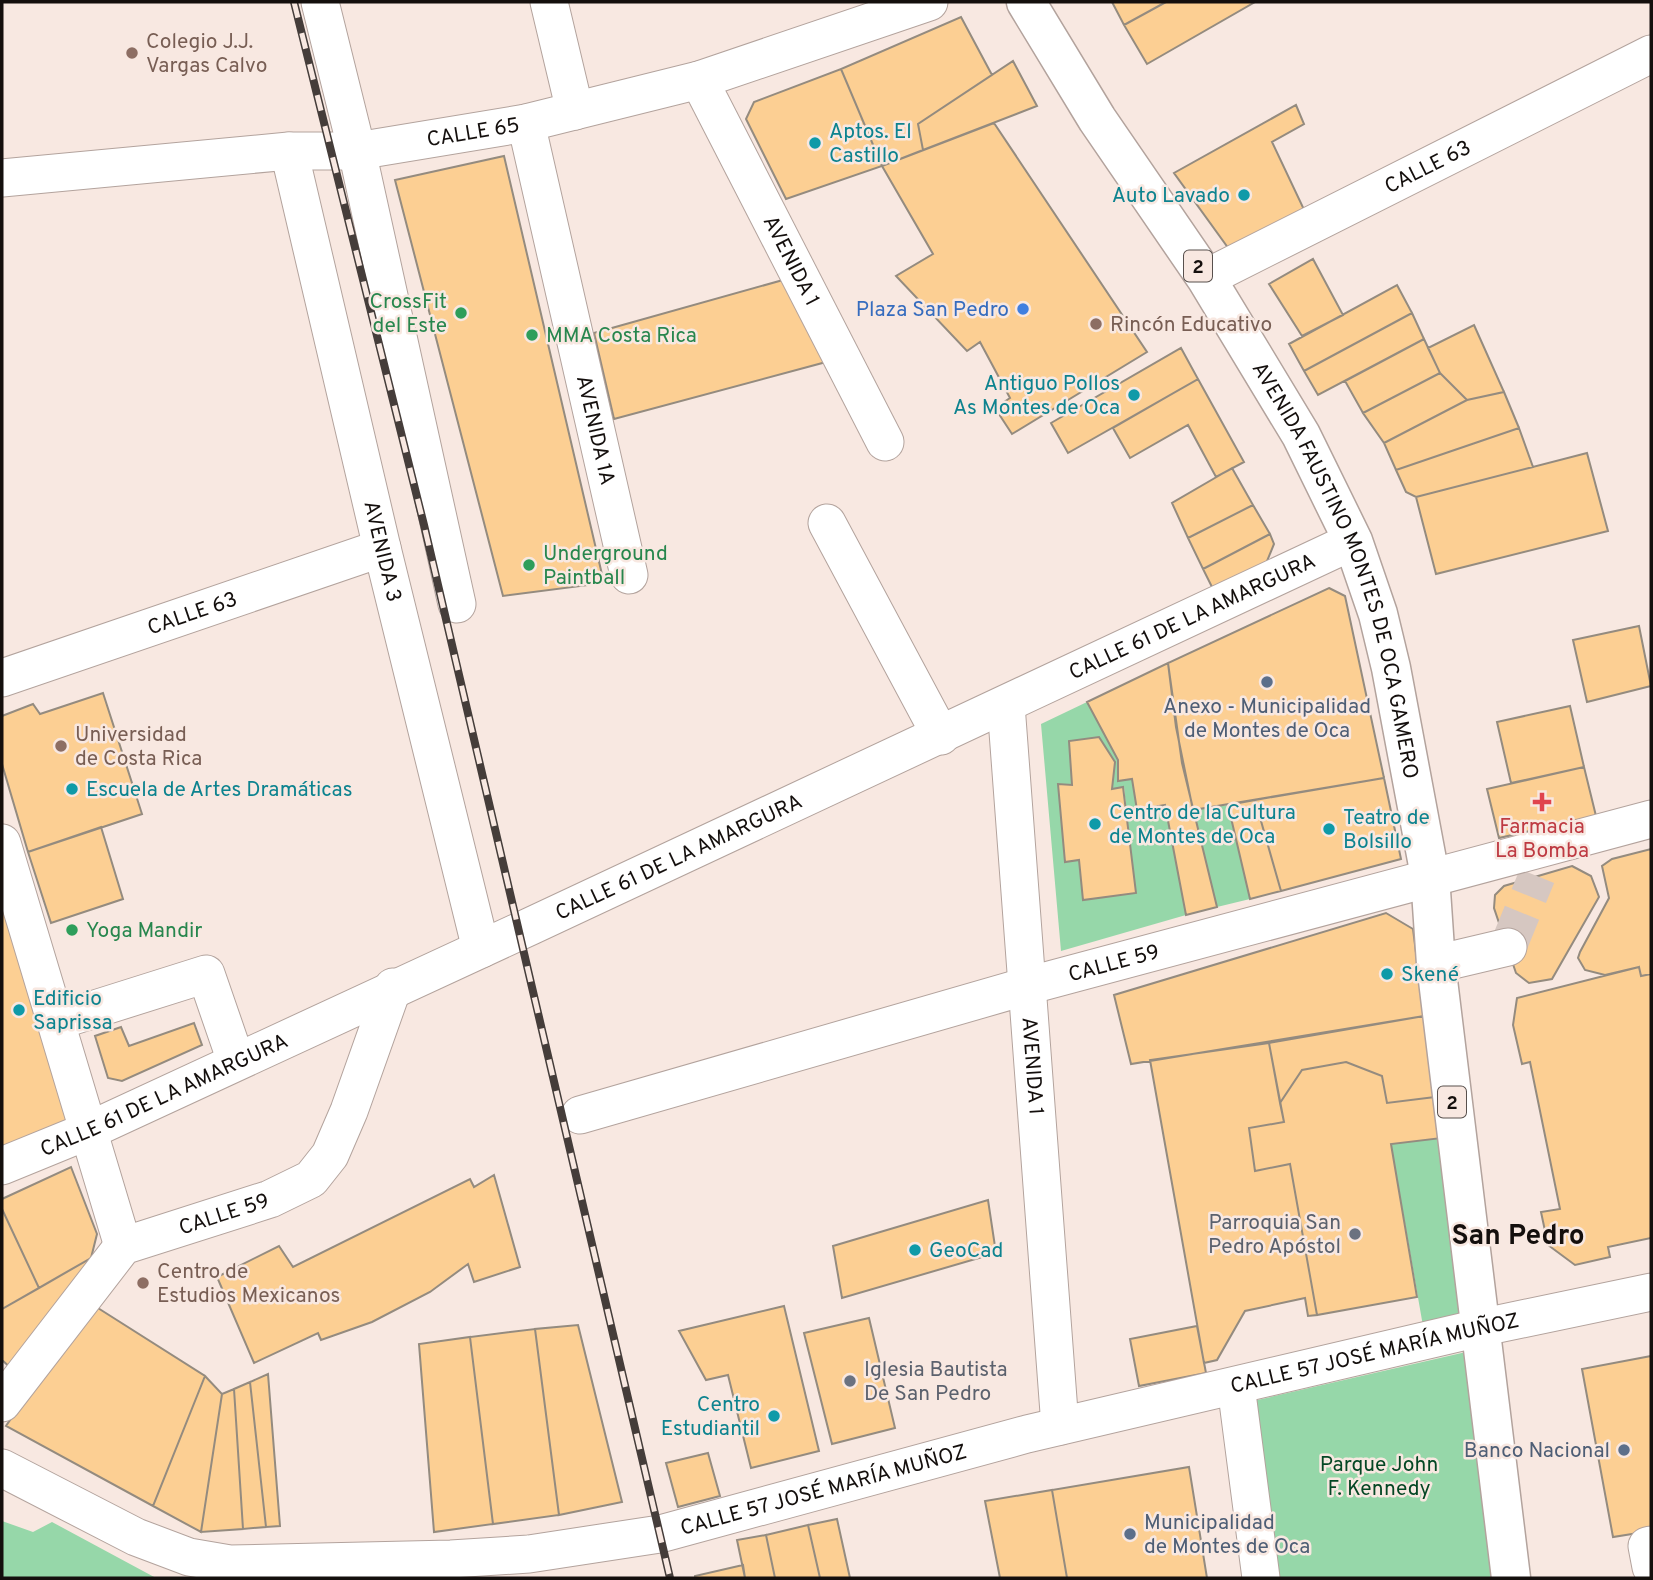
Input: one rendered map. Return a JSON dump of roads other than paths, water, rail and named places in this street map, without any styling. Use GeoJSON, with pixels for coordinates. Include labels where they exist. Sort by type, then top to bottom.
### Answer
{"type":"FeatureCollection","features":[{"type":"Feature","properties":{"kind":"highway","name":"AVENIDA FAUSTINO MONTES DE OCA GAMERO"},"geometry":{"type":"LineString","coordinates":[[1026,2],[1097,118],[1206,278],[1301,435],[1353,541],[1378,614],[1391,667],[1430,876],[1436,964],[1511,1578]]}},
{"type":"Feature","properties":{"kind":"street"},"geometry":{"type":"LineString","coordinates":[[320,2],[357,151],[457,604]]}},
{"type":"Feature","properties":{"kind":"street"},"geometry":{"type":"LineString","coordinates":[[549,2],[575,111]]}},
{"type":"Feature","properties":{"kind":"street","name":"CALLE 65"},"geometry":{"type":"LineString","coordinates":[[2,178],[289,151],[357,151],[526,123],[699,80],[929,2]]}},
{"type":"Feature","properties":{"kind":"street","name":"CALLE 63"},"geometry":{"type":"LineString","coordinates":[[1206,278],[1651,54]]}},
{"type":"Feature","properties":{"kind":"street","name":"AVENIDA 1"},"geometry":{"type":"LineString","coordinates":[[699,80],[885,442]]}},
{"type":"Feature","properties":{"kind":"street","name":"AVENIDA 1A"},"geometry":{"type":"LineString","coordinates":[[526,123],[629,575]]}},
{"type":"Feature","properties":{"kind":"street","name":"AVENIDA 3"},"geometry":{"type":"LineString","coordinates":[[289,151],[382,548],[481,949]]}},
{"type":"Feature","properties":{"kind":"street"},"geometry":{"type":"LineString","coordinates":[[827,523],[941,736]]}},
{"type":"Feature","properties":{"kind":"street","name":"CALLE 61 DE LA AMARGURA"},"geometry":{"type":"LineString","coordinates":[[2,1166],[90,1130],[941,736],[1353,541]]}},
{"type":"Feature","properties":{"kind":"street","name":"CALLE 63"},"geometry":{"type":"LineString","coordinates":[[2,678],[382,548]]}},
{"type":"Feature","properties":{"kind":"street","name":"AVENIDA 1"},"geometry":{"type":"LineString","coordinates":[[1006,705],[1060,1426]]}},
{"type":"Feature","properties":{"kind":"street","name":"CALLE 59"},"geometry":{"type":"LineString","coordinates":[[580,1115],[1027,986],[1430,876],[1536,862],[1651,819]]}},
{"type":"Feature","properties":{"kind":"street"},"geometry":{"type":"LineString","coordinates":[[2,843],[123,1246],[2,1403]]}},
{"type":"Feature","properties":{"kind":"street"},"geometry":{"type":"LineString","coordinates":[[1436,964],[1508,947]]}},
{"type":"Feature","properties":{"kind":"street"},"geometry":{"type":"LineString","coordinates":[[57,1021],[206,974],[236,1061]]}},
{"type":"Feature","properties":{"kind":"street","name":"CALLE 59"},"geometry":{"type":"LineString","coordinates":[[123,1246],[270,1199],[311,1179],[330,1155],[345,1122],[393,988]]}},
{"type":"Feature","properties":{"kind":"street","name":"CALLE 57 JOSÉ MARÍA MUÑOZ"},"geometry":{"type":"LineString","coordinates":[[2,1468],[136,1537],[189,1557],[230,1564],[453,1569],[529,1553],[660,1534],[1060,1426],[1479,1328],[1651,1292]]}},
{"type":"Feature","properties":{"kind":"street"},"geometry":{"type":"LineString","coordinates":[[1236,1386],[1261,1578]]}},
{"type":"Feature","properties":{"kind":"street"},"geometry":{"type":"LineString","coordinates":[[1651,1545],[1647,1546],[1651,1567]]}},
{"type":"Feature","properties":{"kind":"tunnel"},"geometry":{"type":"LineString","coordinates":[[1508,947],[1537,876]]}},
{"type":"Feature","properties":{"kind":"railway"},"geometry":{"type":"LineString","coordinates":[[294,2],[424,525],[670,1578]]}},
{"type":"Feature","properties":{"kind":"place","name":"Colegio J.J. Vargas Calvo"},"geometry":{"type":"Point","coordinates":[132,53]}},
{"type":"Feature","properties":{"kind":"place","name":"Aptos. El Castillo"},"geometry":{"type":"Point","coordinates":[815,143]}},
{"type":"Feature","properties":{"kind":"place","name":"Auto Lavado"},"geometry":{"type":"Point","coordinates":[1244,195]}},
{"type":"Feature","properties":{"kind":"place","name":"Plaza San Pedro"},"geometry":{"type":"Point","coordinates":[1023,309]}},
{"type":"Feature","properties":{"kind":"place","name":"CrossFit del Este"},"geometry":{"type":"Point","coordinates":[461,313]}},
{"type":"Feature","properties":{"kind":"place","name":"Rincón Educativo"},"geometry":{"type":"Point","coordinates":[1096,324]}},
{"type":"Feature","properties":{"kind":"place","name":"MMA Costa Rica"},"geometry":{"type":"Point","coordinates":[532,335]}},
{"type":"Feature","properties":{"kind":"place","name":"Antiguo Pollos As Montes de Oca"},"geometry":{"type":"Point","coordinates":[1134,395]}},
{"type":"Feature","properties":{"kind":"place","name":"Underground Paintball"},"geometry":{"type":"Point","coordinates":[529,565]}},
{"type":"Feature","properties":{"kind":"place","name":"Anexo - Municipalidad de Montes de Oca"},"geometry":{"type":"Point","coordinates":[1267,682]}},
{"type":"Feature","properties":{"kind":"place","name":"Universidad de Costa Rica"},"geometry":{"type":"Point","coordinates":[61,746]}},
{"type":"Feature","properties":{"kind":"place","name":"Escuela de Artes Dramáticas"},"geometry":{"type":"Point","coordinates":[72,789]}},
{"type":"Feature","properties":{"kind":"place","name":"Farmacia La Bomba"},"geometry":{"type":"Point","coordinates":[1542,802]}},
{"type":"Feature","properties":{"kind":"place","name":"Centro de la Cultura de Montes de Oca"},"geometry":{"type":"Point","coordinates":[1095,824]}},
{"type":"Feature","properties":{"kind":"place","name":"Teatro de Bolsillo"},"geometry":{"type":"Point","coordinates":[1329,829]}},
{"type":"Feature","properties":{"kind":"place","name":"Yoga Mandir"},"geometry":{"type":"Point","coordinates":[72,930]}},
{"type":"Feature","properties":{"kind":"place","name":"Skené"},"geometry":{"type":"Point","coordinates":[1387,974]}},
{"type":"Feature","properties":{"kind":"place","name":"Edificio Saprissa"},"geometry":{"type":"Point","coordinates":[19,1010]}},
{"type":"Feature","properties":{"kind":"place","name":"Parroquia San Pedro Apóstol"},"geometry":{"type":"Point","coordinates":[1355,1234]}},
{"type":"Feature","properties":{"kind":"place","name":"GeoCad"},"geometry":{"type":"Point","coordinates":[915,1250]}},
{"type":"Feature","properties":{"kind":"place","name":"Centro de Estudios Mexicanos"},"geometry":{"type":"Point","coordinates":[143,1283]}},
{"type":"Feature","properties":{"kind":"place","name":"Iglesia Bautista De San Pedro"},"geometry":{"type":"Point","coordinates":[850,1381]}},
{"type":"Feature","properties":{"kind":"place","name":"Centro Estudiantil"},"geometry":{"type":"Point","coordinates":[774,1416]}},
{"type":"Feature","properties":{"kind":"place","name":"Banco Nacional"},"geometry":{"type":"Point","coordinates":[1624,1450]}},
{"type":"Feature","properties":{"kind":"place","name":"Municipalidad de Montes de Oca"},"geometry":{"type":"Point","coordinates":[1130,1534]}},
{"type":"Feature","properties":{"kind":"district","name":"San Pedro"},"geometry":{"type":"Point","coordinates":[1518,1234]}},
{"type":"Feature","properties":{"kind":"park label","name":"Parque John F. Kennedy"},"geometry":{"type":"Point","coordinates":[1379,1476]}}]}
